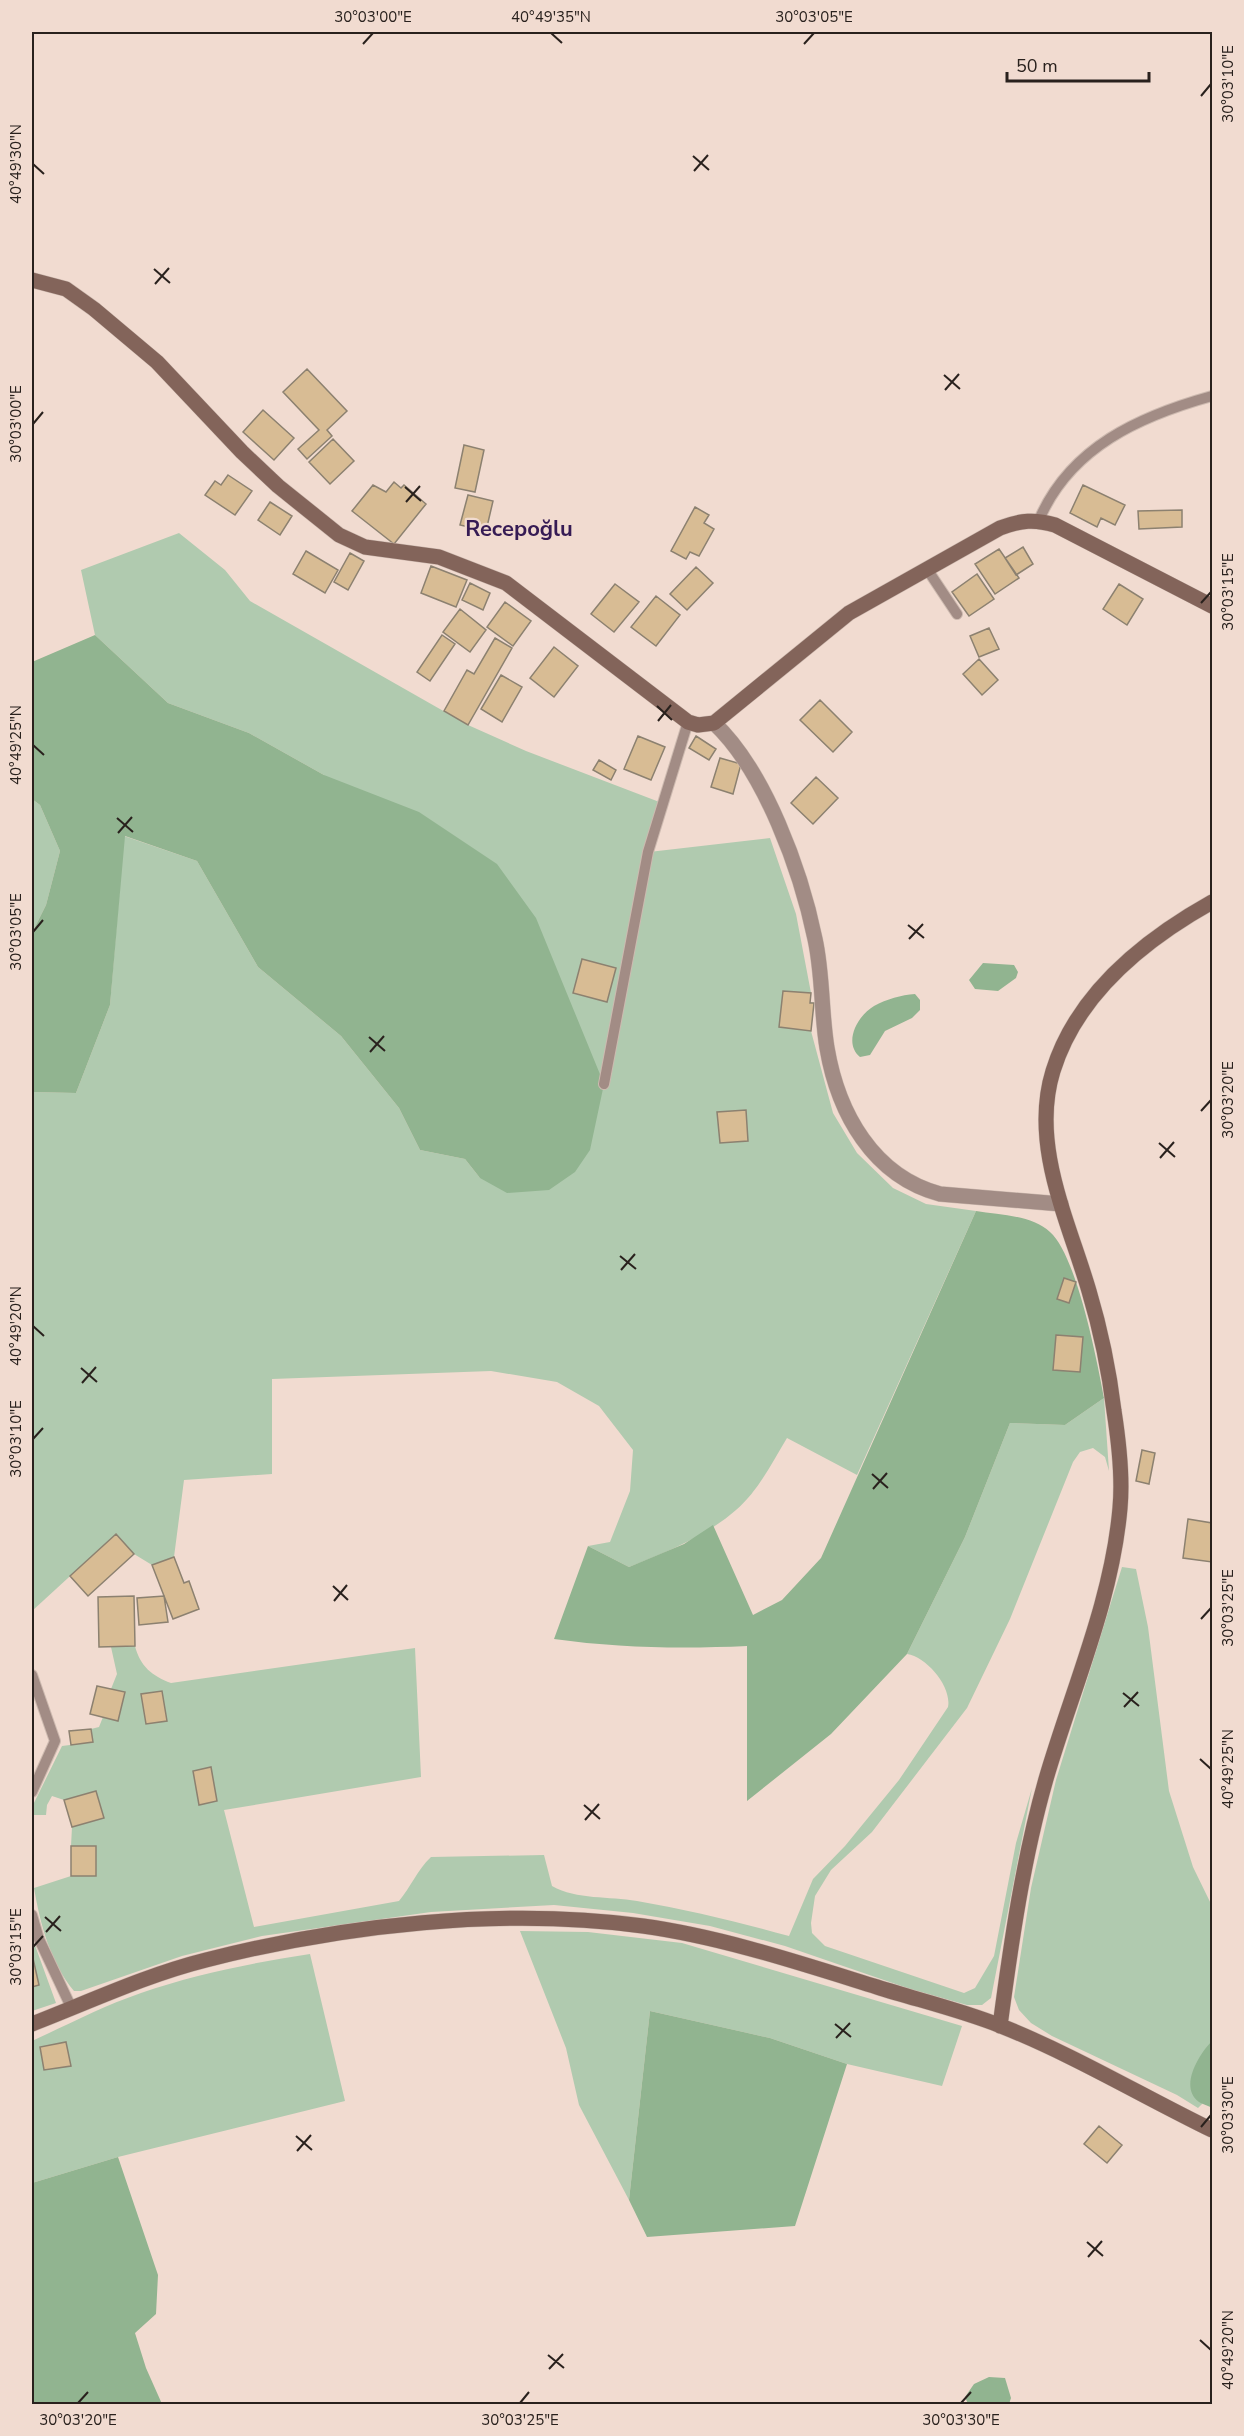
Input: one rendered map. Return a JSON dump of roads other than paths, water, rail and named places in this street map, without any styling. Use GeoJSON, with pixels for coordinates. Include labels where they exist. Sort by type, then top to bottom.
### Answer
{"type":"FeatureCollection","features":[{"type":"Feature","properties":{"kind":"street"},"geometry":{"type":"LineString","coordinates":[[32,280],[66,289],[94,309],[157,362],[271,479],[339,535],[365,547],[440,556],[506,583],[688,722],[698,725],[714,723],[849,613],[1000,528],[1018,521],[1039,520],[1055,525],[1212,606]]}},
{"type":"Feature","properties":{"kind":"street"},"geometry":{"type":"LineString","coordinates":[[714,723],[744,756],[778,824],[816,940],[827,1047],[834,1077],[841,1101],[861,1138],[889,1168],[920,1189],[940,1194],[1061,1204]]}},
{"type":"Feature","properties":{"kind":"street"},"geometry":{"type":"LineString","coordinates":[[1000,2026],[1019,1898],[1045,1781],[1108,1576],[1120,1506],[1121,1472],[1105,1350],[1061,1204],[1048,1147],[1048,1099],[1052,1073],[1074,1023],[1091,999],[1133,957],[1184,918],[1212,902]]}},
{"type":"Feature","properties":{"kind":"street"},"geometry":{"type":"LineString","coordinates":[[32,2024],[205,1960],[307,1940],[405,1925],[491,1918],[570,1920],[643,1926],[710,1939],[821,1969],[1000,2026],[1087,2066],[1212,2130]]}},
{"type":"Feature","properties":{"kind":"lane"},"geometry":{"type":"LineString","coordinates":[[1039,520],[1046,504],[1067,477],[1116,432],[1137,421],[1212,396]]}},
{"type":"Feature","properties":{"kind":"lane"},"geometry":{"type":"LineString","coordinates":[[927,569],[957,614]]}},
{"type":"Feature","properties":{"kind":"lane"},"geometry":{"type":"LineString","coordinates":[[604,1084],[648,852],[688,722]]}},
{"type":"Feature","properties":{"kind":"lane"},"geometry":{"type":"LineString","coordinates":[[32,1675],[55,1741],[32,1792]]}},
{"type":"Feature","properties":{"kind":"lane"},"geometry":{"type":"LineString","coordinates":[[32,1915],[39,1939],[72,2009]]}},
{"type":"Feature","properties":{"kind":"district","name":"Recepoğlu"},"geometry":{"type":"Point","coordinates":[519,529]}}]}
